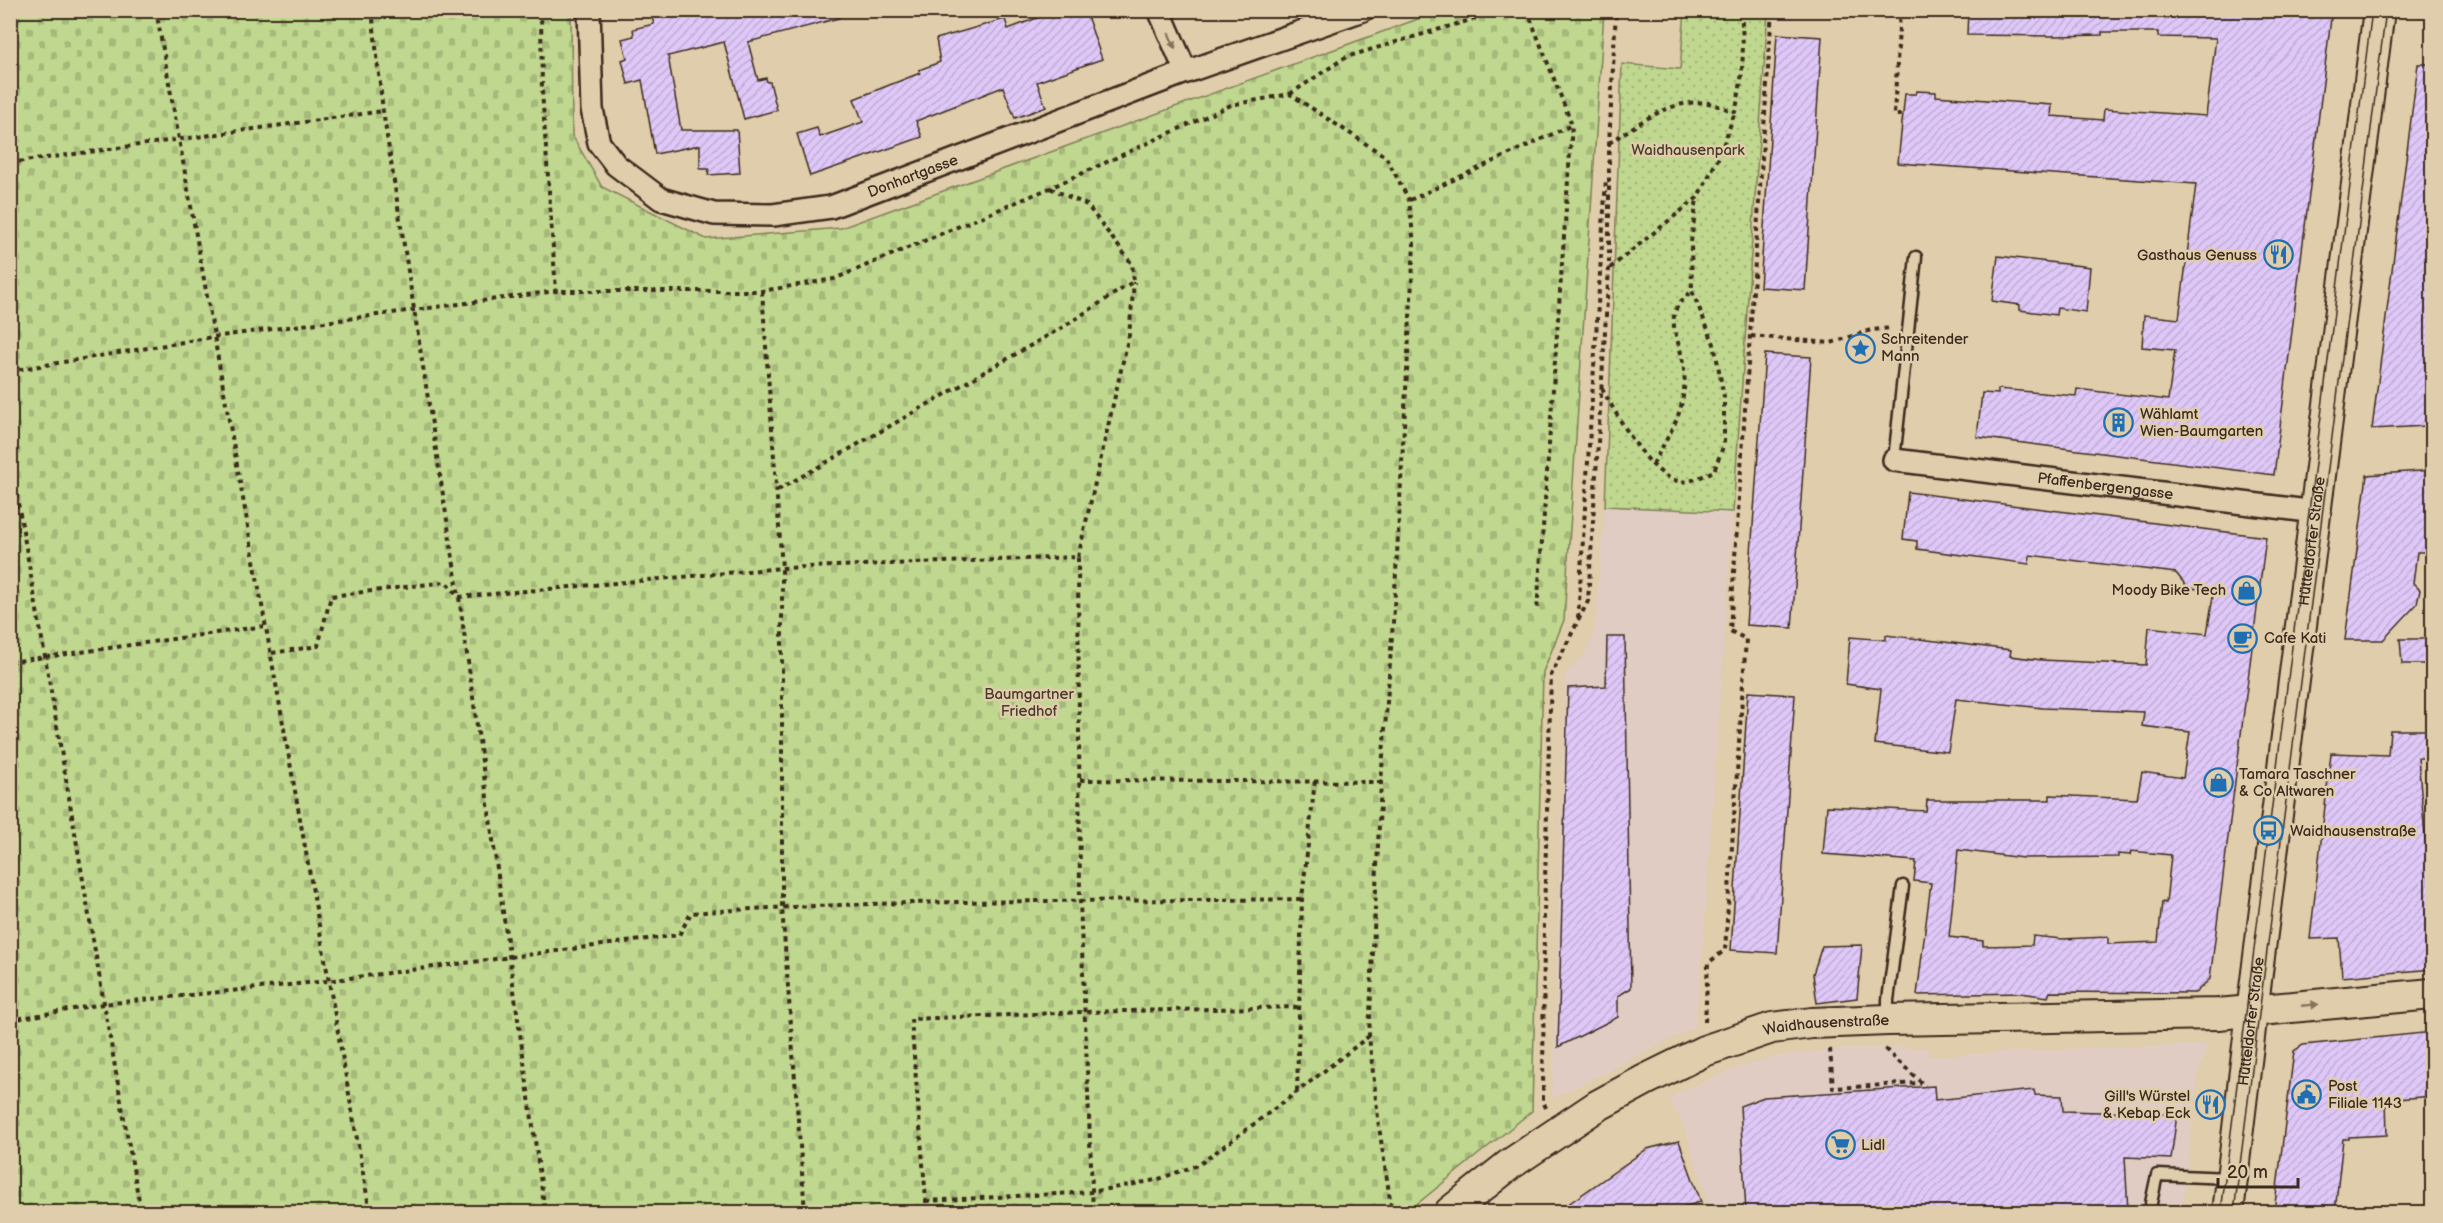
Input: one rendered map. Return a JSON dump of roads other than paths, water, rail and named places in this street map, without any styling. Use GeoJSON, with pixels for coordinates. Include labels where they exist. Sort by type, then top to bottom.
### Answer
{"type":"FeatureCollection","features":[{"type":"Feature","properties":{"kind":"main road","name":"Hütteldorfer Straße"},"geometry":{"type":"LineString","coordinates":[[2228,1212],[2379,10]]}},
{"type":"Feature","properties":{"kind":"main road","name":"Waidhausenstraße"},"geometry":{"type":"LineString","coordinates":[[1450,1212],[1509,1165],[1556,1132],[1645,1080],[1704,1052],[1772,1028],[1812,1023],[1883,1031],[2252,1012],[2433,994]]}},
{"type":"Feature","properties":{"kind":"street","name":"Donhartgasse"},"geometry":{"type":"LineString","coordinates":[[589,10],[592,109],[599,143],[616,165],[661,199],[714,214],[772,215],[831,207],[1186,72],[1363,10]]}},
{"type":"Feature","properties":{"kind":"street"},"geometry":{"type":"LineString","coordinates":[[1159,10],[1186,72]]}},
{"type":"Feature","properties":{"kind":"street","name":"Pfaffenbergengasse"},"geometry":{"type":"LineString","coordinates":[[1894,460],[2316,512]]}},
{"type":"Feature","properties":{"kind":"lane"},"geometry":{"type":"LineString","coordinates":[[1894,460],[1916,256]]}},
{"type":"Feature","properties":{"kind":"lane"},"geometry":{"type":"LineString","coordinates":[[1883,1031],[1903,886]]}},
{"type":"Feature","properties":{"kind":"lane"},"geometry":{"type":"LineString","coordinates":[[2151,1203],[2157,1175],[2232,1179]]}},
{"type":"Feature","properties":{"kind":"tram line"},"geometry":{"type":"LineString","coordinates":[[2221,1212],[2372,10]]}},
{"type":"Feature","properties":{"kind":"tram line"},"geometry":{"type":"LineString","coordinates":[[2234,1212],[2386,10]]}},
{"type":"Feature","properties":{"kind":"place","name":"Gasthaus Genuss"},"geometry":{"type":"Point","coordinates":[2278,255]}},
{"type":"Feature","properties":{"kind":"place","name":"Schreitender Mann"},"geometry":{"type":"Point","coordinates":[1860,348]}},
{"type":"Feature","properties":{"kind":"place","name":"Wählamt Wien-Baumgarten"},"geometry":{"type":"Point","coordinates":[2119,423]}},
{"type":"Feature","properties":{"kind":"place","name":"Moody Bike Tech"},"geometry":{"type":"Point","coordinates":[2247,590]}},
{"type":"Feature","properties":{"kind":"place","name":"Cafe Kati"},"geometry":{"type":"Point","coordinates":[2243,638]}},
{"type":"Feature","properties":{"kind":"place","name":"Tamara Taschner & Co Altwaren"},"geometry":{"type":"Point","coordinates":[2218,783]}},
{"type":"Feature","properties":{"kind":"place","name":"Waidhausenstraße"},"geometry":{"type":"Point","coordinates":[2269,831]}},
{"type":"Feature","properties":{"kind":"place","name":"Post Filiale 1143"},"geometry":{"type":"Point","coordinates":[2307,1095]}},
{"type":"Feature","properties":{"kind":"place","name":"Gill's Würstel & Kebap Eck"},"geometry":{"type":"Point","coordinates":[2211,1105]}},
{"type":"Feature","properties":{"kind":"place","name":"Lidl"},"geometry":{"type":"Point","coordinates":[1840,1145]}},
{"type":"Feature","properties":{"kind":"park label","name":"Waidhausenpark"},"geometry":{"type":"Point","coordinates":[1688,150]}},
{"type":"Feature","properties":{"kind":"park label","name":"Baumgartner Friedhof"},"geometry":{"type":"Point","coordinates":[1029,702]}}]}
